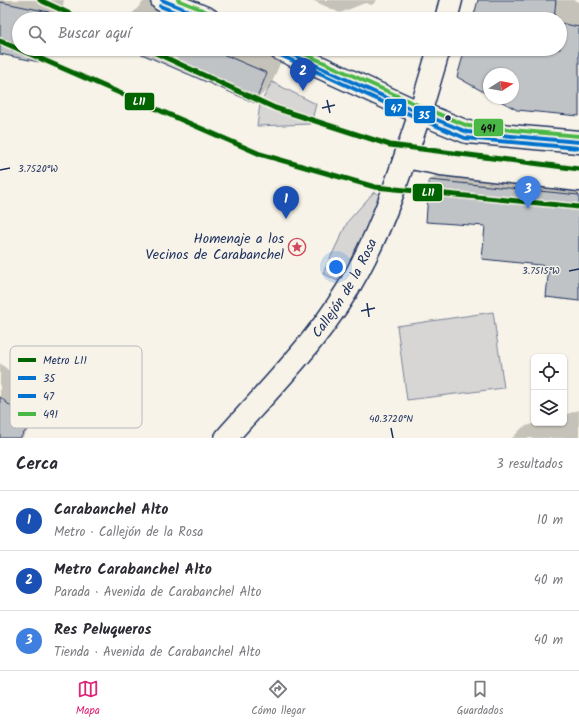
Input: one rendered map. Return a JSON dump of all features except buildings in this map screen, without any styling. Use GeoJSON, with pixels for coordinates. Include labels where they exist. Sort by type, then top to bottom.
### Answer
{"type":"FeatureCollection","features":[{"type":"Feature","properties":{"kind":"street"},"geometry":{"type":"LineString","coordinates":[[162,0],[191,12]]}},
{"type":"Feature","properties":{"kind":"street"},"geometry":{"type":"LineString","coordinates":[[448,12],[451,0]]}},
{"type":"Feature","properties":{"kind":"street"},"geometry":{"type":"LineString","coordinates":[[295,56],[420,113],[467,132],[579,142]]}},
{"type":"Feature","properties":{"kind":"street","name":"Callejón de la Rosa"},"geometry":{"type":"LineString","coordinates":[[226,438],[292,364],[330,315],[358,273],[381,224],[406,157],[437,56]]}},
{"type":"Feature","properties":{"kind":"street"},"geometry":{"type":"LineString","coordinates":[[406,157],[441,164],[579,180]]}},
{"type":"Feature","properties":{"kind":"shaded area"},"geometry":{"type":"Polygon","coordinates":[[[272,82],[316,104],[311,124],[257,126],[260,104],[272,82]]]}},
{"type":"Feature","properties":{"kind":"shaded area"},"geometry":{"type":"Polygon","coordinates":[[[374,192],[387,199],[370,240],[337,281],[323,273],[348,221],[374,192]]]}},
{"type":"Feature","properties":{"kind":"shaded area"},"geometry":{"type":"Polygon","coordinates":[[[493,312],[504,388],[407,400],[397,326],[493,312]]]}},
{"type":"Feature","properties":{"kind":"metro line","name":"L11"},"geometry":{"type":"LineString","coordinates":[[40,0],[66,12]]}},
{"type":"Feature","properties":{"kind":"metro line","name":"L11"},"geometry":{"type":"LineString","coordinates":[[0,41],[12,46]]}},
{"type":"Feature","properties":{"kind":"metro line","name":"L11"},"geometry":{"type":"LineString","coordinates":[[35,56],[260,154],[375,187],[579,207]]}},
{"type":"Feature","properties":{"kind":"metro line","name":"L11"},"geometry":{"type":"LineString","coordinates":[[162,56],[275,108],[390,145],[579,169]]}},
{"type":"Feature","properties":{"kind":"transit line","name":"35"},"geometry":{"type":"LineString","coordinates":[[162,0],[191,12]]}},
{"type":"Feature","properties":{"kind":"transit line","name":"491"},"geometry":{"type":"LineString","coordinates":[[178,0],[208,12]]}},
{"type":"Feature","properties":{"kind":"transit line","name":"47"},"geometry":{"type":"LineString","coordinates":[[160,6],[175,12]]}},
{"type":"Feature","properties":{"kind":"transit line","name":"47"},"geometry":{"type":"LineString","coordinates":[[282,56],[465,138],[578,148]]}},
{"type":"Feature","properties":{"kind":"transit line","name":"35"},"geometry":{"type":"LineString","coordinates":[[295,56],[420,113],[467,132],[579,142]]}},
{"type":"Feature","properties":{"kind":"transit line","name":"491"},"geometry":{"type":"LineString","coordinates":[[309,56],[468,126],[579,136]]}},
{"type":"Feature","properties":{"kind":"place","name":"Metro Carabanchel Alto"},"geometry":{"type":"Point","coordinates":[303,91]}},
{"type":"Feature","properties":{"kind":"place","name":"Res Peluqueros"},"geometry":{"type":"Point","coordinates":[528,209]}},
{"type":"Feature","properties":{"kind":"place","name":"Carabanchel Alto"},"geometry":{"type":"Point","coordinates":[286,219]}},
{"type":"Feature","properties":{"kind":"place","name":"Homenaje a los Vecinos de Carabanchel"},"geometry":{"type":"Point","coordinates":[297,247]}}]}
